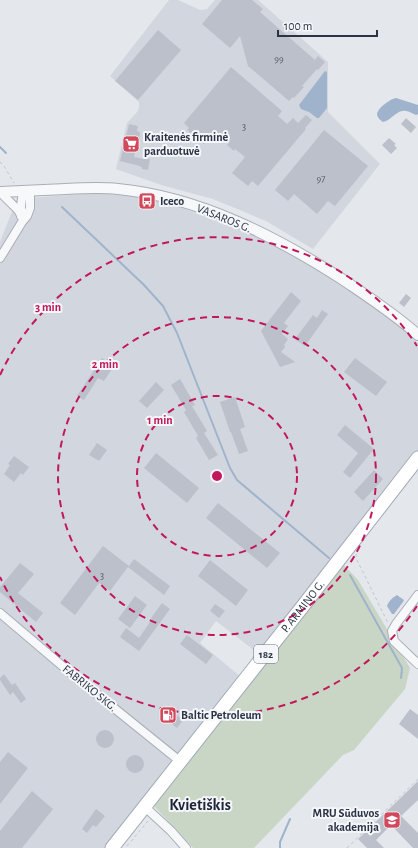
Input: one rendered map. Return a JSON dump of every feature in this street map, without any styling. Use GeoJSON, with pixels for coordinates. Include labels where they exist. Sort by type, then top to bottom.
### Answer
{"type":"FeatureCollection","features":[{"type":"Feature","properties":{"kind":"main road","name":"P. ARMINO G."},"geometry":{"type":"LineString","coordinates":[[112,848],[149,810],[181,762],[418,458]]}},
{"type":"Feature","properties":{"kind":"street","name":"VASAROS G."},"geometry":{"type":"LineString","coordinates":[[0,192],[90,188],[117,189],[151,194],[207,210],[264,234],[310,259],[369,297],[418,335]]}},
{"type":"Feature","properties":{"kind":"street"},"geometry":{"type":"LineString","coordinates":[[0,258],[21,219],[28,216],[30,208],[24,191]]}},
{"type":"Feature","properties":{"kind":"street"},"geometry":{"type":"LineString","coordinates":[[0,192],[14,205],[21,219]]}},
{"type":"Feature","properties":{"kind":"street"},"geometry":{"type":"LineString","coordinates":[[418,595],[392,631],[394,641],[418,664]]}},
{"type":"Feature","properties":{"kind":"street","name":"FABRIKO SKG."},"geometry":{"type":"LineString","coordinates":[[0,613],[73,675],[181,762]]}},
{"type":"Feature","properties":{"kind":"street"},"geometry":{"type":"LineString","coordinates":[[149,810],[186,848]]}},
{"type":"Feature","properties":{"kind":"path"},"geometry":{"type":"LineString","coordinates":[[0,162],[24,191]]}},
{"type":"Feature","properties":{"kind":"path"},"geometry":{"type":"LineString","coordinates":[[358,551],[356,558],[392,631]]}},
{"type":"Feature","properties":{"kind":"path"},"geometry":{"type":"LineString","coordinates":[[347,848],[418,779]]}},
{"type":"Feature","properties":{"kind":"path"},"geometry":{"type":"LineString","coordinates":[[125,848],[149,810]]}},
{"type":"Feature","properties":{"kind":"shaded area"},"geometry":{"type":"Polygon","coordinates":[[[169,0],[178,0],[200,10],[207,9],[215,0],[258,0],[328,62],[328,112],[380,164],[313,249],[266,221],[213,199],[161,185],[116,169],[127,123],[138,111],[139,102],[110,76],[169,0]]]}},
{"type":"Feature","properties":{"kind":"shaded area"},"geometry":{"type":"Polygon","coordinates":[[[96,193],[138,197],[174,205],[251,233],[294,255],[344,286],[384,314],[418,343],[418,451],[259,654],[216,621],[200,643],[241,677],[105,848],[0,848],[0,242],[17,199],[96,193]]]}},
{"type":"Feature","properties":{"kind":"green space"},"geometry":{"type":"Polygon","coordinates":[[[343,564],[358,580],[410,668],[405,689],[354,750],[343,755],[254,848],[193,848],[154,806],[343,564]]]}},
{"type":"Feature","properties":{"kind":"water"},"geometry":{"type":"Polygon","coordinates":[[[325,71],[327,72],[327,108],[319,118],[317,118],[309,112],[301,109],[299,105],[325,71]]]}},
{"type":"Feature","properties":{"kind":"water"},"geometry":{"type":"Polygon","coordinates":[[[396,98],[418,105],[418,114],[416,115],[406,111],[401,111],[383,122],[377,114],[378,112],[385,104],[396,98]]]}},
{"type":"Feature","properties":{"kind":"water"},"geometry":{"type":"Polygon","coordinates":[[[397,595],[404,600],[394,614],[392,614],[387,606],[388,603],[397,595]]]}},
{"type":"Feature","properties":{"kind":"building"},"geometry":{"type":"Polygon","coordinates":[[[222,0],[252,0],[263,9],[260,12],[315,60],[318,56],[325,62],[302,86],[304,87],[294,98],[293,97],[289,101],[248,66],[240,36],[230,48],[202,24],[222,0]]]}},
{"type":"Feature","properties":{"kind":"building"},"geometry":{"type":"Polygon","coordinates":[[[158,30],[181,50],[138,100],[115,81],[158,30]]]}},
{"type":"Feature","properties":{"kind":"building"},"geometry":{"type":"Polygon","coordinates":[[[231,67],[282,111],[278,116],[287,124],[293,118],[298,123],[306,115],[312,120],[258,186],[252,181],[248,186],[232,173],[245,157],[227,145],[229,143],[215,131],[204,144],[187,130],[189,128],[184,123],[231,67]]]}},
{"type":"Feature","properties":{"kind":"building"},"geometry":{"type":"Polygon","coordinates":[[[406,118],[416,127],[411,133],[401,124],[406,118]]]}},
{"type":"Feature","properties":{"kind":"building","name":"Kraitenės firminė parduotuvė"},"geometry":{"type":"Polygon","coordinates":[[[129,124],[138,126],[137,131],[140,132],[139,142],[136,147],[134,157],[144,159],[144,157],[150,159],[148,170],[142,169],[140,166],[120,161],[129,124]]]}},
{"type":"Feature","properties":{"kind":"building"},"geometry":{"type":"Polygon","coordinates":[[[324,130],[368,166],[335,206],[328,201],[317,214],[294,194],[288,201],[275,190],[324,130]]]}},
{"type":"Feature","properties":{"kind":"building"},"geometry":{"type":"Polygon","coordinates":[[[389,138],[396,144],[394,145],[397,148],[391,154],[382,145],[389,138]]]}},
{"type":"Feature","properties":{"kind":"building"},"geometry":{"type":"Polygon","coordinates":[[[291,292],[301,301],[284,323],[288,326],[282,334],[288,339],[281,352],[295,362],[280,367],[261,331],[291,292]]]}},
{"type":"Feature","properties":{"kind":"building"},"geometry":{"type":"Polygon","coordinates":[[[406,294],[411,298],[404,307],[399,303],[406,294]]]}},
{"type":"Feature","properties":{"kind":"building"},"geometry":{"type":"Polygon","coordinates":[[[322,310],[328,314],[305,346],[295,339],[313,315],[317,318],[322,310]]]}},
{"type":"Feature","properties":{"kind":"building"},"geometry":{"type":"Polygon","coordinates":[[[102,358],[114,366],[104,381],[98,378],[84,400],[77,396],[102,358]]]}},
{"type":"Feature","properties":{"kind":"building"},"geometry":{"type":"Polygon","coordinates":[[[355,358],[387,382],[376,396],[344,372],[355,358]]]}},
{"type":"Feature","properties":{"kind":"building"},"geometry":{"type":"Polygon","coordinates":[[[180,379],[195,405],[192,406],[207,431],[204,433],[218,455],[209,460],[196,438],[198,436],[184,412],[186,410],[171,385],[180,379]]]}},
{"type":"Feature","properties":{"kind":"building"},"geometry":{"type":"Polygon","coordinates":[[[156,382],[164,390],[147,408],[139,401],[156,382]]]}},
{"type":"Feature","properties":{"kind":"building"},"geometry":{"type":"Polygon","coordinates":[[[235,397],[245,427],[240,429],[248,451],[239,454],[220,402],[235,397]]]}},
{"type":"Feature","properties":{"kind":"building"},"geometry":{"type":"Polygon","coordinates":[[[345,425],[374,449],[350,478],[343,472],[358,453],[337,435],[345,425]]]}},
{"type":"Feature","properties":{"kind":"building"},"geometry":{"type":"Polygon","coordinates":[[[97,443],[107,450],[99,461],[89,455],[97,443]]]}},
{"type":"Feature","properties":{"kind":"building"},"geometry":{"type":"Polygon","coordinates":[[[156,453],[199,488],[187,503],[144,468],[156,453]]]}},
{"type":"Feature","properties":{"kind":"building"},"geometry":{"type":"Polygon","coordinates":[[[14,456],[29,467],[23,475],[21,473],[14,482],[4,474],[10,465],[8,464],[14,456]]]}},
{"type":"Feature","properties":{"kind":"building"},"geometry":{"type":"Polygon","coordinates":[[[374,470],[383,479],[363,501],[354,492],[374,470]]]}},
{"type":"Feature","properties":{"kind":"building"},"geometry":{"type":"Polygon","coordinates":[[[218,503],[280,553],[267,568],[206,518],[218,503]]]}},
{"type":"Feature","properties":{"kind":"building"},"geometry":{"type":"Polygon","coordinates":[[[103,546],[129,566],[134,559],[170,586],[164,595],[128,567],[110,591],[99,583],[75,615],[60,603],[103,546]]]}},
{"type":"Feature","properties":{"kind":"building"},"geometry":{"type":"Polygon","coordinates":[[[210,560],[248,590],[236,606],[198,576],[210,560]]]}},
{"type":"Feature","properties":{"kind":"building"},"geometry":{"type":"Polygon","coordinates":[[[20,563],[34,574],[18,593],[43,613],[36,622],[0,592],[0,587],[20,563]]]}},
{"type":"Feature","properties":{"kind":"building"},"geometry":{"type":"Polygon","coordinates":[[[135,596],[147,605],[130,628],[118,619],[135,596]]]}},
{"type":"Feature","properties":{"kind":"building"},"geometry":{"type":"Polygon","coordinates":[[[162,603],[170,609],[139,651],[120,637],[126,628],[139,638],[162,603]]]}},
{"type":"Feature","properties":{"kind":"building"},"geometry":{"type":"Polygon","coordinates":[[[215,604],[225,611],[219,618],[210,611],[215,604]]]}},
{"type":"Feature","properties":{"kind":"building"},"geometry":{"type":"Polygon","coordinates":[[[187,635],[213,655],[206,664],[180,644],[187,635]]]}},
{"type":"Feature","properties":{"kind":"building"},"geometry":{"type":"Polygon","coordinates":[[[4,674],[12,685],[15,683],[26,699],[21,703],[13,692],[10,695],[0,680],[4,674]]]}},
{"type":"Feature","properties":{"kind":"building"},"geometry":{"type":"Polygon","coordinates":[[[168,708],[183,720],[177,728],[162,716],[168,708]]]}},
{"type":"Feature","properties":{"kind":"building"},"geometry":{"type":"Polygon","coordinates":[[[410,709],[418,715],[418,739],[399,724],[410,709]]]}},
{"type":"Feature","properties":{"kind":"building"},"geometry":{"type":"Polygon","coordinates":[[[101,730],[109,730],[114,735],[112,746],[109,748],[101,748],[96,743],[96,735],[101,730]]]}},
{"type":"Feature","properties":{"kind":"building"},"geometry":{"type":"Polygon","coordinates":[[[8,752],[28,768],[0,804],[0,762],[8,752]]]}},
{"type":"Feature","properties":{"kind":"building"},"geometry":{"type":"Polygon","coordinates":[[[131,755],[139,755],[144,760],[142,771],[139,773],[131,773],[126,768],[126,760],[131,755]]]}},
{"type":"Feature","properties":{"kind":"building","name":"MRU Sūduvos akademija"},"geometry":{"type":"Polygon","coordinates":[[[418,781],[418,800],[401,816],[418,833],[418,848],[413,848],[391,825],[376,840],[384,848],[367,848],[358,839],[418,781]]]}},
{"type":"Feature","properties":{"kind":"building"},"geometry":{"type":"Polygon","coordinates":[[[32,791],[53,809],[22,848],[0,848],[0,831],[32,791]]]}},
{"type":"Feature","properties":{"kind":"building"},"geometry":{"type":"Polygon","coordinates":[[[96,809],[105,816],[96,827],[93,825],[87,833],[82,829],[96,809]]]}},
{"type":"Feature","properties":{"kind":"waterway"},"geometry":{"type":"LineString","coordinates":[[0,147],[6,153]]}},
{"type":"Feature","properties":{"kind":"waterway"},"geometry":{"type":"LineString","coordinates":[[62,207],[144,285],[163,306],[177,333],[230,468],[237,480],[329,558]]}},
{"type":"Feature","properties":{"kind":"waterway"},"geometry":{"type":"LineString","coordinates":[[350,575],[402,668],[401,678]]}},
{"type":"Feature","properties":{"kind":"waterway"},"geometry":{"type":"LineString","coordinates":[[280,848],[280,842],[290,819]]}},
{"type":"Feature","properties":{"kind":"place","name":"Kraitenės firminė parduotuvė"},"geometry":{"type":"Point","coordinates":[131,144]}},
{"type":"Feature","properties":{"kind":"place","name":"Iceco"},"geometry":{"type":"Point","coordinates":[147,201]}},
{"type":"Feature","properties":{"kind":"place","name":"Baltic Petroleum"},"geometry":{"type":"Point","coordinates":[168,715]}},
{"type":"Feature","properties":{"kind":"place","name":"MRU Sūduvos akademija"},"geometry":{"type":"Point","coordinates":[392,820]}},
{"type":"Feature","properties":{"kind":"district","name":"Kvietiškis"},"geometry":{"type":"Point","coordinates":[200,804]}}]}
